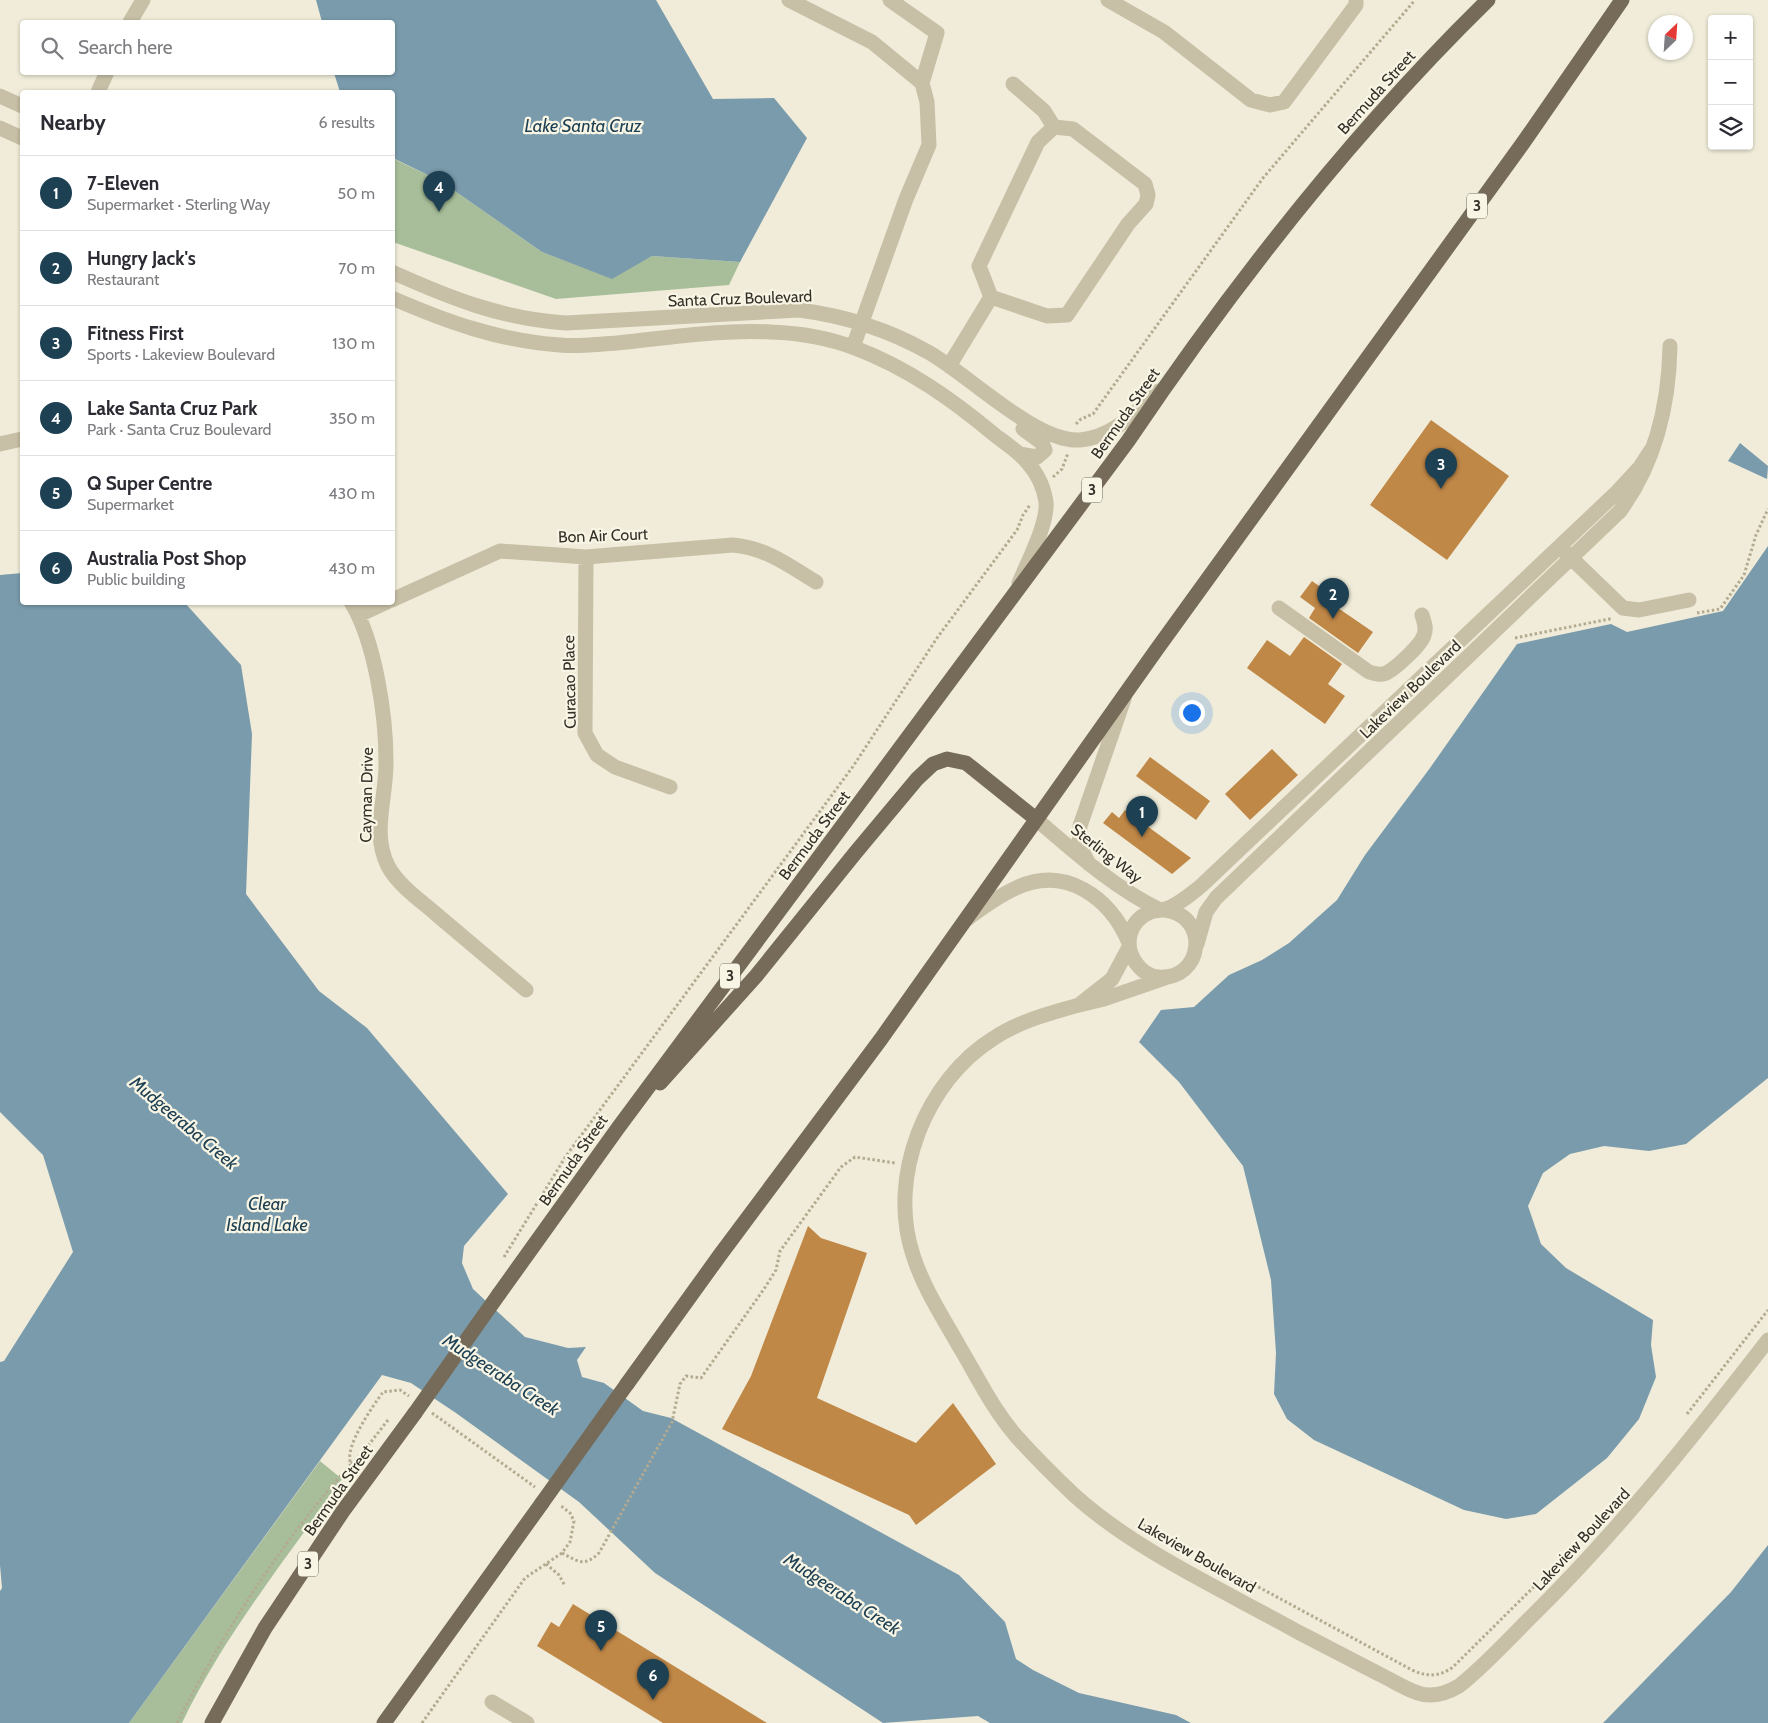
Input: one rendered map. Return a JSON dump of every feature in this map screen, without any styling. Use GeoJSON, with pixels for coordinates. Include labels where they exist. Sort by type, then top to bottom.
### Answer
{"type":"FeatureCollection","features":[{"type":"Feature","properties":{"kind":"main road","name":"Bermuda Street"},"geometry":{"type":"LineString","coordinates":[[212,1723],[270,1621],[343,1511],[618,1128],[1128,442],[1165,386],[1246,278],[1348,149],[1426,63],[1488,0]]}},
{"type":"Feature","properties":{"kind":"main road","name":"3"},"geometry":{"type":"LineString","coordinates":[[387,1721],[544,1498],[720,1254],[881,1039],[1036,818],[1511,159],[1622,0]]}},
{"type":"Feature","properties":{"kind":"main road"},"geometry":{"type":"LineString","coordinates":[[618,1128],[692,1050],[756,976],[917,779],[933,764],[947,759],[966,762],[1036,818]]}},
{"type":"Feature","properties":{"kind":"street"},"geometry":{"type":"LineString","coordinates":[[131,20],[143,0]]}},
{"type":"Feature","properties":{"kind":"street"},"geometry":{"type":"LineString","coordinates":[[789,0],[872,42],[922,83]]}},
{"type":"Feature","properties":{"kind":"street"},"geometry":{"type":"LineString","coordinates":[[853,347],[929,145],[927,102],[922,83],[936,33],[890,0]]}},
{"type":"Feature","properties":{"kind":"street"},"geometry":{"type":"LineString","coordinates":[[1108,0],[1164,32],[1251,100],[1270,105],[1284,102],[1356,5],[1356,0]]}},
{"type":"Feature","properties":{"kind":"street"},"geometry":{"type":"LineString","coordinates":[[99,90],[106,75]]}},
{"type":"Feature","properties":{"kind":"street"},"geometry":{"type":"LineString","coordinates":[[1012,84],[1044,111],[1054,127]]}},
{"type":"Feature","properties":{"kind":"street"},"geometry":{"type":"LineString","coordinates":[[0,96],[20,105]]}},
{"type":"Feature","properties":{"kind":"street"},"geometry":{"type":"LineString","coordinates":[[1054,127],[1073,129],[1145,184],[1148,195],[1146,204],[1128,224],[1067,315],[1047,316],[991,297],[979,266],[1038,142],[1054,127]]}},
{"type":"Feature","properties":{"kind":"street"},"geometry":{"type":"LineString","coordinates":[[0,128],[20,137]]}},
{"type":"Feature","properties":{"kind":"street","name":"Santa Cruz Boulevard"},"geometry":{"type":"LineString","coordinates":[[395,273],[473,305],[532,321],[566,323],[799,310],[829,314],[861,322],[891,333],[949,366],[1040,429],[1056,437],[1071,440],[1092,438],[1112,430],[1165,386]]}},
{"type":"Feature","properties":{"kind":"street"},"geometry":{"type":"LineString","coordinates":[[949,366],[991,297]]}},
{"type":"Feature","properties":{"kind":"street","name":"Santa Cruz Boulevard"},"geometry":{"type":"LineString","coordinates":[[395,299],[461,326],[492,336],[530,342],[563,346],[740,332],[771,332],[830,341],[853,347],[890,364],[946,397],[976,418],[1019,454],[1037,477],[1046,505],[1043,522],[1016,592]]}},
{"type":"Feature","properties":{"kind":"street","name":"Lakeview Boulevard"},"geometry":{"type":"LineString","coordinates":[[1195,953],[1208,908],[1240,874],[1573,559],[1624,506],[1639,480],[1666,403],[1670,346]]}},
{"type":"Feature","properties":{"kind":"street"},"geometry":{"type":"LineString","coordinates":[[964,377],[990,405],[1045,448],[1044,453],[1037,457],[1019,454]]}},
{"type":"Feature","properties":{"kind":"street"},"geometry":{"type":"LineString","coordinates":[[0,444],[20,440]]}},
{"type":"Feature","properties":{"kind":"street","name":"Lakeview Boulevard"},"geometry":{"type":"LineString","coordinates":[[1162,910],[1196,891],[1629,479],[1651,450]]}},
{"type":"Feature","properties":{"kind":"street","name":"Bon Air Court"},"geometry":{"type":"LineString","coordinates":[[395,599],[500,551],[586,556],[733,545],[752,547],[772,555],[816,582]]}},
{"type":"Feature","properties":{"kind":"street"},"geometry":{"type":"LineString","coordinates":[[1559,546],[1618,604],[1627,610],[1639,610],[1689,600]]}},
{"type":"Feature","properties":{"kind":"street","name":"Curacao Place"},"geometry":{"type":"LineString","coordinates":[[586,556],[585,733],[597,755],[615,767],[670,787]]}},
{"type":"Feature","properties":{"kind":"street"},"geometry":{"type":"LineString","coordinates":[[355,609],[373,605]]}},
{"type":"Feature","properties":{"kind":"street"},"geometry":{"type":"LineString","coordinates":[[1280,608],[1369,672],[1379,674],[1388,672],[1419,644],[1426,628],[1422,615]]}},
{"type":"Feature","properties":{"kind":"street","name":"Cayman Drive"},"geometry":{"type":"LineString","coordinates":[[355,609],[382,704],[386,761],[379,842],[388,867],[407,888],[526,990]]}},
{"type":"Feature","properties":{"kind":"street"},"geometry":{"type":"LineString","coordinates":[[1484,618],[1496,632]]}},
{"type":"Feature","properties":{"kind":"street"},"geometry":{"type":"LineString","coordinates":[[1089,864],[1079,845],[1080,826],[1127,691]]}},
{"type":"Feature","properties":{"kind":"street"},"geometry":{"type":"LineString","coordinates":[[1334,760],[1346,774]]}},
{"type":"Feature","properties":{"kind":"street","name":"Sterling Way"},"geometry":{"type":"LineString","coordinates":[[1036,818],[1089,864],[1124,891],[1162,910]]}},
{"type":"Feature","properties":{"kind":"street"},"geometry":{"type":"LineString","coordinates":[[1240,874],[1241,848]]}},
{"type":"Feature","properties":{"kind":"street"},"geometry":{"type":"LineString","coordinates":[[962,923],[1015,888],[1041,880],[1059,880],[1077,885],[1104,904],[1121,926],[1132,957],[1141,969],[1155,976],[1171,976]]}},
{"type":"Feature","properties":{"kind":"street"},"geometry":{"type":"LineString","coordinates":[[1162,910],[1178,913],[1191,926],[1196,939],[1195,953],[1186,967],[1171,976],[1104,999],[1079,1005],[1112,979],[1129,945],[1131,931],[1138,920],[1148,913],[1162,910]]}},
{"type":"Feature","properties":{"kind":"street","name":"Lakeview Boulevard"},"geometry":{"type":"LineString","coordinates":[[1079,1005],[1016,1026],[993,1038],[971,1055],[952,1074],[937,1095],[923,1122],[908,1166],[905,1192],[907,1225],[912,1253],[928,1290],[991,1402],[1016,1436],[1074,1495],[1133,1540],[1309,1638],[1418,1694],[1446,1693],[1471,1676],[1565,1584],[1616,1529],[1670,1466],[1768,1340]]}},
{"type":"Feature","properties":{"kind":"street"},"geometry":{"type":"LineString","coordinates":[[492,1702],[526,1723]]}},
{"type":"Feature","properties":{"kind":"path"},"geometry":{"type":"LineString","coordinates":[[1073,427],[1081,419],[1092,414],[1263,178],[1415,0]]}},
{"type":"Feature","properties":{"kind":"path"},"geometry":{"type":"LineString","coordinates":[[1047,483],[1062,469],[1068,454]]}},
{"type":"Feature","properties":{"kind":"path"},"geometry":{"type":"LineString","coordinates":[[502,1259],[566,1156],[854,765],[937,638],[1017,530],[1023,515],[1033,502]]}},
{"type":"Feature","properties":{"kind":"path"},"geometry":{"type":"LineString","coordinates":[[562,1553],[580,1562],[590,1562],[599,1553],[672,1422],[680,1384],[686,1376],[700,1378],[776,1270],[780,1250],[841,1167],[855,1157],[908,1166]]}},
{"type":"Feature","properties":{"kind":"path"},"geometry":{"type":"LineString","coordinates":[[1686,1416],[1768,1310]]}},
{"type":"Feature","properties":{"kind":"path"},"geometry":{"type":"LineString","coordinates":[[351,1464],[348,1455],[352,1442],[383,1392],[400,1390],[419,1407],[544,1498],[570,1513],[574,1521],[570,1542],[562,1553],[525,1578],[422,1723]]}},
{"type":"Feature","properties":{"kind":"path"},"geometry":{"type":"LineString","coordinates":[[177,1723],[199,1679],[252,1596],[297,1531],[390,1418]]}},
{"type":"Feature","properties":{"kind":"path"},"geometry":{"type":"LineString","coordinates":[[1133,1540],[1142,1524],[1412,1670],[1428,1676],[1446,1672],[1453,1667],[1573,1548]]}},
{"type":"Feature","properties":{"kind":"path"},"geometry":{"type":"LineString","coordinates":[[546,1564],[559,1575],[565,1586]]}},
{"type":"Feature","properties":{"kind":"green space"},"geometry":{"type":"Polygon","coordinates":[[[395,159],[442,182],[542,252],[611,278],[652,256],[740,262],[729,285],[556,299],[395,243],[395,159]]]}},
{"type":"Feature","properties":{"kind":"green space"},"geometry":{"type":"Polygon","coordinates":[[[320,1461],[342,1479],[237,1628],[199,1690],[182,1723],[129,1723],[320,1461]]]}},
{"type":"Feature","properties":{"kind":"water","name":"Lake Santa Cruz"},"geometry":{"type":"Polygon","coordinates":[[[316,0],[656,0],[713,99],[774,98],[807,138],[740,262],[652,256],[612,279],[542,252],[442,182],[395,159],[395,90],[339,90],[335,75],[395,75],[395,20],[321,20],[316,0]]]}},
{"type":"Feature","properties":{"kind":"water"},"geometry":{"type":"Polygon","coordinates":[[[1740,443],[1768,466],[1767,479],[1728,461],[1740,443]]]}},
{"type":"Feature","properties":{"kind":"water"},"geometry":{"type":"Polygon","coordinates":[[[1768,546],[1768,1078],[1686,1144],[1649,1151],[1604,1146],[1570,1154],[1543,1173],[1528,1206],[1541,1244],[1566,1268],[1653,1320],[1651,1345],[1656,1377],[1639,1419],[1607,1458],[1536,1514],[1506,1519],[1464,1510],[1314,1440],[1287,1419],[1274,1394],[1276,1353],[1271,1280],[1243,1166],[1179,1082],[1139,1042],[1161,1010],[1194,1007],[1229,975],[1262,960],[1289,943],[1337,900],[1365,855],[1430,768],[1517,644],[1611,624],[1627,632],[1723,611],[1768,546]]]}},
{"type":"Feature","properties":{"kind":"water","name":"Clear Island Lake"},"geometry":{"type":"Polygon","coordinates":[[[20,573],[20,605],[187,605],[241,665],[252,734],[246,894],[319,991],[367,1028],[508,1194],[464,1246],[462,1263],[473,1289],[525,1337],[568,1348],[586,1347],[577,1360],[582,1377],[604,1383],[643,1411],[671,1418],[959,1575],[1005,1622],[1016,1659],[1033,1670],[1079,1693],[1176,1715],[1191,1723],[990,1723],[978,1716],[883,1723],[655,1573],[579,1502],[456,1413],[411,1383],[382,1375],[129,1723],[0,1723],[0,1591],[2,1588],[0,1565],[0,1362],[4,1361],[73,1252],[43,1155],[0,1112],[0,575],[20,573]]]}},
{"type":"Feature","properties":{"kind":"water"},"geometry":{"type":"Polygon","coordinates":[[[1768,1545],[1768,1723],[1603,1723],[1731,1592],[1768,1545]]]}},
{"type":"Feature","properties":{"kind":"building"},"geometry":{"type":"Polygon","coordinates":[[[1431,420],[1509,476],[1447,560],[1370,505],[1431,420]]]}},
{"type":"Feature","properties":{"kind":"building"},"geometry":{"type":"Polygon","coordinates":[[[1312,581],[1342,602],[1338,608],[1373,632],[1358,653],[1309,618],[1315,608],[1300,597],[1312,581]]]}},
{"type":"Feature","properties":{"kind":"building"},"geometry":{"type":"Polygon","coordinates":[[[1304,637],[1342,664],[1328,684],[1345,696],[1325,724],[1247,668],[1267,640],[1290,656],[1304,637]]]}},
{"type":"Feature","properties":{"kind":"building"},"geometry":{"type":"Polygon","coordinates":[[[1272,749],[1298,775],[1250,820],[1225,794],[1272,749]]]}},
{"type":"Feature","properties":{"kind":"building"},"geometry":{"type":"Polygon","coordinates":[[[1150,757],[1210,801],[1196,820],[1136,776],[1150,757]]]}},
{"type":"Feature","properties":{"kind":"building"},"geometry":{"type":"Polygon","coordinates":[[[1125,810],[1191,858],[1172,874],[1103,823],[1112,812],[1119,818],[1125,810]]]}},
{"type":"Feature","properties":{"kind":"building"},"geometry":{"type":"Polygon","coordinates":[[[808,1226],[821,1238],[867,1253],[817,1398],[916,1443],[953,1403],[996,1464],[916,1525],[909,1515],[722,1429],[751,1376],[808,1226]]]}},
{"type":"Feature","properties":{"kind":"building"},"geometry":{"type":"Polygon","coordinates":[[[573,1604],[767,1723],[663,1723],[537,1646],[551,1622],[559,1627],[573,1604]]]}},
{"type":"Feature","properties":{"kind":"place","name":"Lake Santa Cruz Park"},"geometry":{"type":"Point","coordinates":[439,212]}},
{"type":"Feature","properties":{"kind":"place","name":"Fitness First"},"geometry":{"type":"Point","coordinates":[1441,489]}},
{"type":"Feature","properties":{"kind":"place","name":"Hungry Jack's"},"geometry":{"type":"Point","coordinates":[1333,619]}},
{"type":"Feature","properties":{"kind":"place","name":"7-Eleven"},"geometry":{"type":"Point","coordinates":[1142,837]}},
{"type":"Feature","properties":{"kind":"place","name":"Q Super Centre"},"geometry":{"type":"Point","coordinates":[601,1651]}},
{"type":"Feature","properties":{"kind":"place","name":"Australia Post Shop"},"geometry":{"type":"Point","coordinates":[653,1700]}},
{"type":"Feature","properties":{"kind":"water label","name":"Mudgeeraba Creek"},"geometry":{"type":"Point","coordinates":[184,1123]}},
{"type":"Feature","properties":{"kind":"water label","name":"Mudgeeraba Creek"},"geometry":{"type":"Point","coordinates":[501,1375]}},
{"type":"Feature","properties":{"kind":"water label","name":"Mudgeeraba Creek"},"geometry":{"type":"Point","coordinates":[842,1594]}}]}
